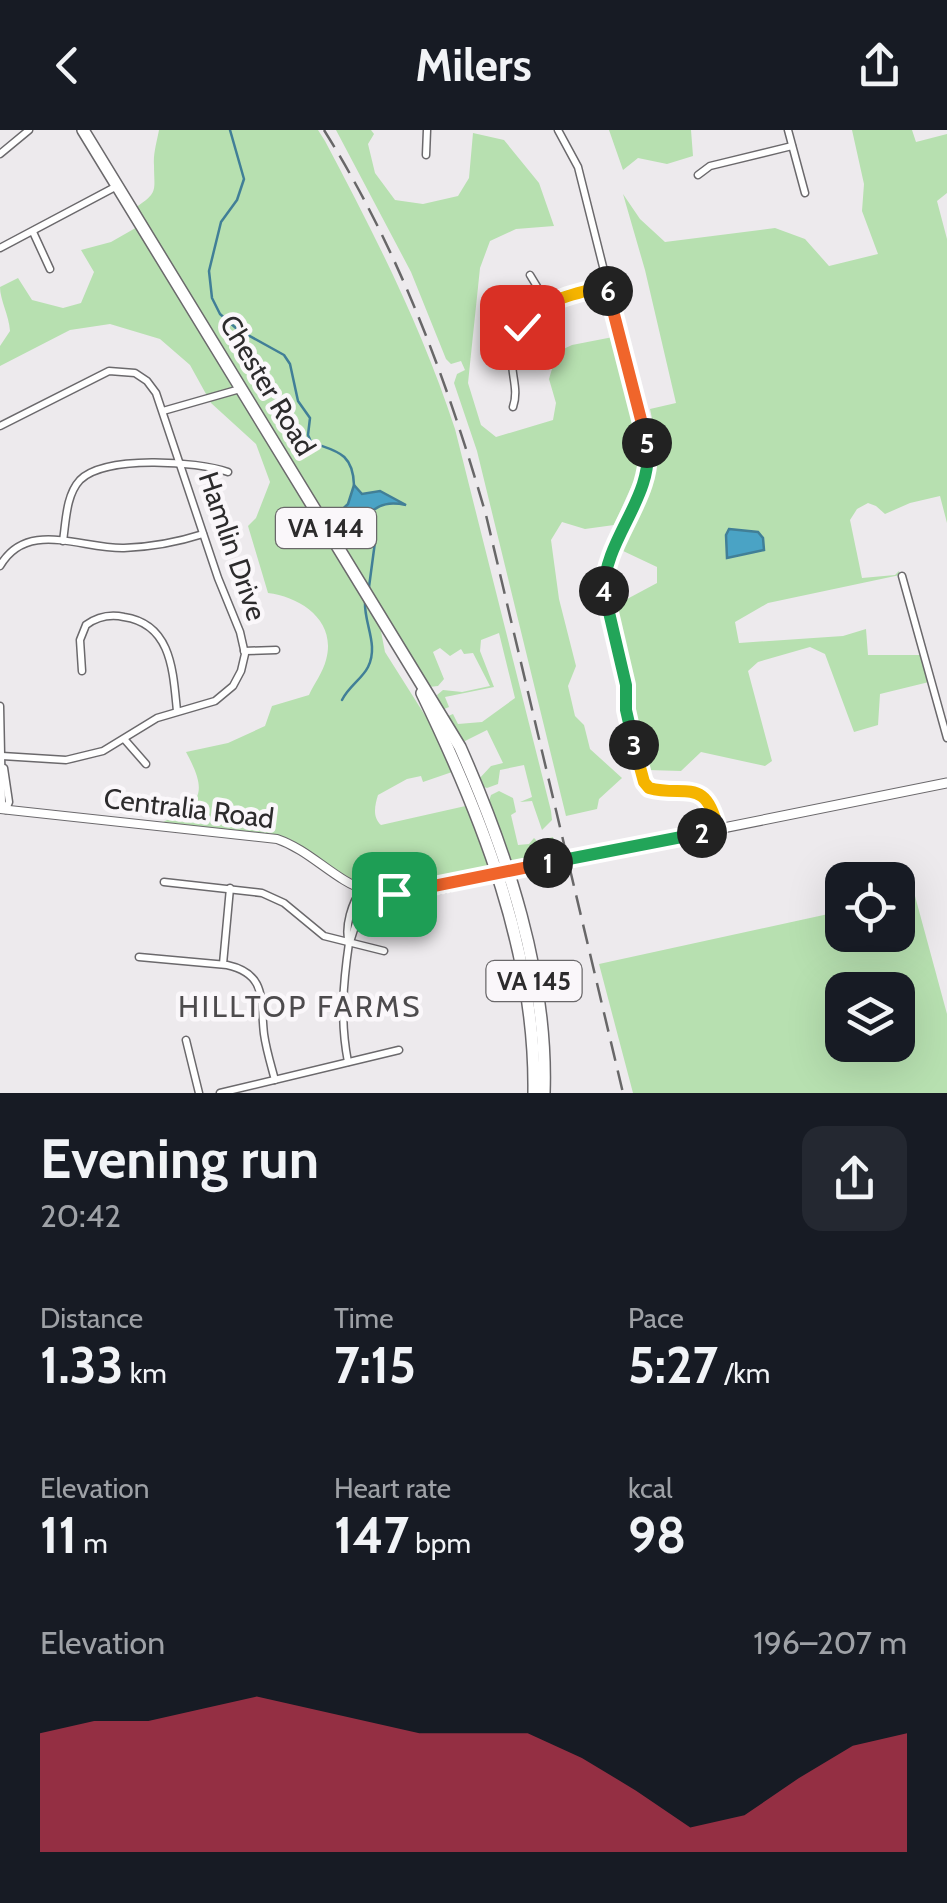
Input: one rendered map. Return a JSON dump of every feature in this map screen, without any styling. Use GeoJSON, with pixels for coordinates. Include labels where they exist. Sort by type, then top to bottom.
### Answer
{"type":"FeatureCollection","features":[{"type":"Feature","properties":{"kind":"main road","name":"Chester Road"},"geometry":{"type":"LineString","coordinates":[[84,130],[410,666],[502,872],[538,999],[544,1042],[544,1093]]}},
{"type":"Feature","properties":{"kind":"main road","name":"Centralia Road"},"geometry":{"type":"LineString","coordinates":[[502,872],[947,783]]}},
{"type":"Feature","properties":{"kind":"main road","name":"Chester Road"},"geometry":{"type":"LineString","coordinates":[[502,872],[529,1006],[534,1093]]}},
{"type":"Feature","properties":{"kind":"street"},"geometry":{"type":"LineString","coordinates":[[0,154],[29,130]]}},
{"type":"Feature","properties":{"kind":"street"},"geometry":{"type":"LineString","coordinates":[[426,155],[427,130]]}},
{"type":"Feature","properties":{"kind":"street"},"geometry":{"type":"LineString","coordinates":[[558,130],[578,167],[649,457],[646,479],[608,564],[604,587],[626,685],[626,710],[644,782],[659,791],[681,788],[695,793],[714,812],[718,830]]}},
{"type":"Feature","properties":{"kind":"street"},"geometry":{"type":"LineString","coordinates":[[788,130],[805,194]]}},
{"type":"Feature","properties":{"kind":"street"},"geometry":{"type":"LineString","coordinates":[[698,176],[710,166],[792,146]]}},
{"type":"Feature","properties":{"kind":"street"},"geometry":{"type":"LineString","coordinates":[[0,248],[118,186]]}},
{"type":"Feature","properties":{"kind":"street"},"geometry":{"type":"LineString","coordinates":[[32,232],[50,269]]}},
{"type":"Feature","properties":{"kind":"street"},"geometry":{"type":"LineString","coordinates":[[530,275],[548,303]]}},
{"type":"Feature","properties":{"kind":"street"},"geometry":{"type":"LineString","coordinates":[[513,406],[516,399],[512,362],[517,338],[529,318],[548,303],[607,286]]}},
{"type":"Feature","properties":{"kind":"street"},"geometry":{"type":"LineString","coordinates":[[0,426],[115,370],[135,373],[147,381],[164,411],[241,389]]}},
{"type":"Feature","properties":{"kind":"street","name":"Hamlin Drive"},"geometry":{"type":"LineString","coordinates":[[2,756],[66,760],[103,751],[157,718],[206,705],[228,692],[241,671],[244,651],[164,411]]}},
{"type":"Feature","properties":{"kind":"street"},"geometry":{"type":"LineString","coordinates":[[63,541],[72,494],[91,472],[122,464],[181,464],[228,472]]}},
{"type":"Feature","properties":{"kind":"street"},"geometry":{"type":"LineString","coordinates":[[0,566],[14,548],[26,541],[139,547],[203,534]]}},
{"type":"Feature","properties":{"kind":"street"},"geometry":{"type":"LineString","coordinates":[[902,576],[947,738]]}},
{"type":"Feature","properties":{"kind":"street"},"geometry":{"type":"LineString","coordinates":[[82,671],[80,640],[86,625],[110,616],[134,619],[150,628],[165,645],[177,711]]}},
{"type":"Feature","properties":{"kind":"street"},"geometry":{"type":"LineString","coordinates":[[244,651],[276,650]]}},
{"type":"Feature","properties":{"kind":"street"},"geometry":{"type":"LineString","coordinates":[[0,706],[3,809]]}},
{"type":"Feature","properties":{"kind":"street"},"geometry":{"type":"LineString","coordinates":[[125,740],[146,764]]}},
{"type":"Feature","properties":{"kind":"street","name":"Centralia Road"},"geometry":{"type":"LineString","coordinates":[[3,809],[277,840],[297,847],[362,889],[386,894],[405,894],[502,872]]}},
{"type":"Feature","properties":{"kind":"street"},"geometry":{"type":"LineString","coordinates":[[164,882],[230,888],[273,897],[324,936],[384,952]]}},
{"type":"Feature","properties":{"kind":"street"},"geometry":{"type":"LineString","coordinates":[[222,964],[230,888]]}},
{"type":"Feature","properties":{"kind":"street"},"geometry":{"type":"LineString","coordinates":[[348,1062],[342,1012],[350,942],[347,937],[354,899],[362,889]]}},
{"type":"Feature","properties":{"kind":"street"},"geometry":{"type":"LineString","coordinates":[[139,957],[222,964],[246,971],[258,984],[275,1080]]}},
{"type":"Feature","properties":{"kind":"street"},"geometry":{"type":"LineString","coordinates":[[186,1040],[199,1093]]}},
{"type":"Feature","properties":{"kind":"street"},"geometry":{"type":"LineString","coordinates":[[220,1093],[399,1050]]}},
{"type":"Feature","properties":{"kind":"green space"},"geometry":{"type":"Polygon","coordinates":[[[159,130],[318,130],[325,141],[396,282],[455,429],[551,811],[552,820],[542,830],[532,801],[520,802],[532,797],[524,765],[500,770],[498,784],[481,786],[478,780],[491,766],[503,763],[487,730],[461,743],[448,716],[453,714],[458,724],[482,722],[515,698],[499,633],[481,640],[480,651],[494,687],[445,697],[449,707],[442,710],[437,695],[443,690],[462,692],[490,686],[473,653],[464,654],[461,649],[450,656],[440,648],[433,652],[444,679],[438,686],[429,687],[135,208],[154,190],[159,130]]]}},
{"type":"Feature","properties":{"kind":"green space"},"geometry":{"type":"Polygon","coordinates":[[[336,130],[371,130],[374,134],[368,144],[375,173],[395,200],[423,204],[458,196],[469,178],[473,133],[504,140],[539,183],[554,226],[516,229],[490,241],[480,268],[468,383],[481,425],[496,437],[553,420],[556,403],[549,379],[557,352],[613,337],[639,448],[637,474],[614,525],[585,529],[562,522],[551,540],[559,599],[576,666],[568,686],[575,716],[584,725],[590,749],[622,778],[599,799],[597,809],[566,816],[477,451],[454,383],[457,374],[465,370],[461,361],[451,364],[446,359],[411,272],[336,130]]]}},
{"type":"Feature","properties":{"kind":"green space"},"geometry":{"type":"Polygon","coordinates":[[[609,130],[691,130],[693,156],[667,164],[638,158],[623,170],[609,130]]]}},
{"type":"Feature","properties":{"kind":"green space"},"geometry":{"type":"Polygon","coordinates":[[[852,130],[912,130],[916,142],[947,134],[947,193],[937,201],[947,239],[947,523],[940,496],[885,514],[868,503],[857,509],[850,520],[862,578],[895,575],[899,571],[900,575],[768,603],[735,622],[739,643],[843,636],[866,629],[868,655],[921,655],[929,682],[880,694],[878,725],[854,732],[825,654],[810,647],[758,662],[748,671],[772,761],[765,766],[701,752],[681,771],[648,770],[614,606],[657,583],[657,567],[621,550],[654,477],[658,447],[650,409],[676,403],[623,194],[640,219],[665,242],[775,228],[805,239],[829,266],[878,254],[862,211],[864,184],[852,130]]]}},
{"type":"Feature","properties":{"kind":"green space"},"geometry":{"type":"Polygon","coordinates":[[[139,226],[219,364],[379,621],[385,652],[445,747],[455,771],[423,782],[421,776],[407,779],[378,795],[378,822],[381,825],[470,805],[490,866],[484,874],[406,891],[366,889],[290,839],[159,824],[184,810],[197,797],[198,779],[186,752],[228,743],[265,726],[272,706],[309,695],[325,664],[328,646],[314,613],[293,600],[268,593],[248,526],[256,518],[270,482],[256,444],[211,403],[190,365],[160,339],[110,324],[70,330],[0,366],[0,346],[10,331],[0,287],[18,278],[32,300],[63,308],[81,303],[94,272],[81,250],[111,242],[139,226]]]}},
{"type":"Feature","properties":{"kind":"green space"},"geometry":{"type":"Polygon","coordinates":[[[499,791],[513,798],[516,812],[511,815],[518,845],[529,844],[534,838],[537,841],[553,837],[556,856],[520,863],[508,860],[489,801],[499,791]]]}},
{"type":"Feature","properties":{"kind":"green space"},"geometry":{"type":"Polygon","coordinates":[[[915,896],[947,1014],[947,1093],[633,1093],[599,964],[825,915],[825,952],[915,952],[915,896]]]}},
{"type":"Feature","properties":{"kind":"water"},"geometry":{"type":"Polygon","coordinates":[[[354,485],[362,494],[380,491],[406,505],[386,504],[368,515],[354,512],[332,519],[348,504],[354,485]]]}},
{"type":"Feature","properties":{"kind":"water"},"geometry":{"type":"Polygon","coordinates":[[[729,529],[758,532],[764,550],[727,558],[729,529]]]}},
{"type":"Feature","properties":{"kind":"waterway"},"geometry":{"type":"LineString","coordinates":[[230,130],[244,179],[237,200],[221,222],[209,271],[212,298],[220,314],[237,329],[284,355],[290,364],[298,401],[310,418],[311,442],[341,454],[350,465],[354,485]]}},
{"type":"Feature","properties":{"kind":"waterway"},"geometry":{"type":"LineString","coordinates":[[366,516],[375,542],[369,587]]}},
{"type":"Feature","properties":{"kind":"waterway"},"geometry":{"type":"LineString","coordinates":[[342,700],[371,659],[365,602]]}},
{"type":"Feature","properties":{"kind":"railway"},"geometry":{"type":"LineString","coordinates":[[324,130],[398,269],[437,365],[471,465],[623,1093]]}},
{"type":"Feature","properties":{"kind":"district","name":"HILLTOP FARMS"},"geometry":{"type":"Point","coordinates":[300,1006]}},
{"type":"Feature","properties":{"kind":"route"},"geometry":{"type":"LineString","coordinates":[[394,894],[718,830],[714,812],[695,793],[681,788],[659,791],[644,782],[626,710],[626,685],[605,598],[605,575],[646,479],[649,457],[607,286],[560,297],[522,327]]}}]}
